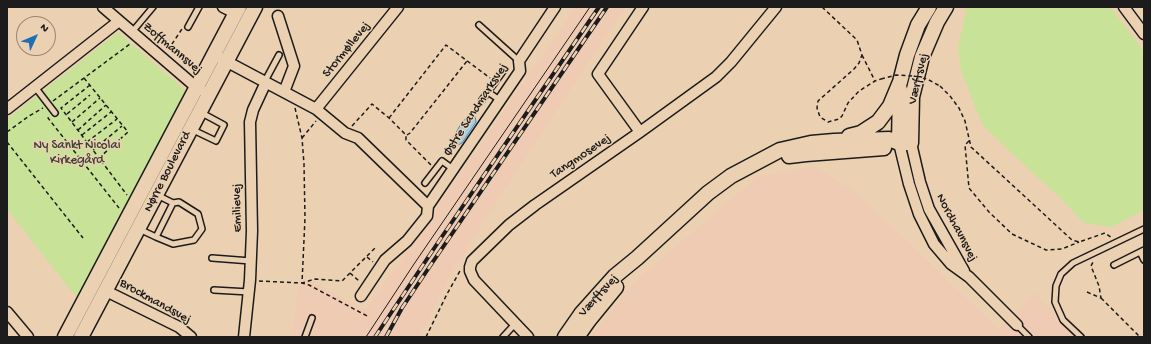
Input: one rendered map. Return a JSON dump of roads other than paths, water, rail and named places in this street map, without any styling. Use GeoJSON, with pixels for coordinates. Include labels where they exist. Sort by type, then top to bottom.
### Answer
{"type":"FeatureCollection","features":[{"type":"Feature","properties":{"kind":"street","name":"Zoffmannsvej"},"geometry":{"type":"LineString","coordinates":[[103,7],[163,59],[202,90]]}},
{"type":"Feature","properties":{"kind":"street","name":"Nørre Boulevard"},"geometry":{"type":"LineString","coordinates":[[65,337],[126,220],[184,125],[220,58],[255,7]]}},
{"type":"Feature","properties":{"kind":"street","name":"Østre Sandmarksvej"},"geometry":{"type":"LineString","coordinates":[[363,292],[385,260],[406,241],[427,216],[428,206],[501,101],[520,71],[519,61],[555,7]]}},
{"type":"Feature","properties":{"kind":"street"},"geometry":{"type":"LineString","coordinates":[[640,132],[598,74],[643,7]]}},
{"type":"Feature","properties":{"kind":"street","name":"Tangmosevej"},"geometry":{"type":"LineString","coordinates":[[515,324],[474,280],[470,267],[472,261],[509,225],[535,205],[716,77],[776,7]]}},
{"type":"Feature","properties":{"kind":"street","name":"Værftsvej"},"geometry":{"type":"LineString","coordinates":[[834,141],[861,133],[878,122],[890,106],[900,82],[907,55],[918,26],[929,7]]}},
{"type":"Feature","properties":{"kind":"street","name":"Værftsvej"},"geometry":{"type":"LineString","coordinates":[[905,143],[912,97],[922,58],[937,22],[946,7]]}},
{"type":"Feature","properties":{"kind":"street"},"geometry":{"type":"LineString","coordinates":[[1124,7],[1144,34]]}},
{"type":"Feature","properties":{"kind":"street","name":"Stormøllevej"},"geometry":{"type":"LineString","coordinates":[[319,111],[395,8]]}},
{"type":"Feature","properties":{"kind":"street","name":"Nørre Boulevard"},"geometry":{"type":"LineString","coordinates":[[220,58],[232,9]]}},
{"type":"Feature","properties":{"kind":"street"},"geometry":{"type":"LineString","coordinates":[[278,16],[294,66],[288,94]]}},
{"type":"Feature","properties":{"kind":"street"},"geometry":{"type":"LineString","coordinates":[[7,109],[119,21]]}},
{"type":"Feature","properties":{"kind":"street"},"geometry":{"type":"LineString","coordinates":[[220,58],[319,111],[345,133],[358,138],[428,206]]}},
{"type":"Feature","properties":{"kind":"street","name":"Emilievej"},"geometry":{"type":"LineString","coordinates":[[244,337],[250,280],[252,231],[250,122],[253,110],[266,82]]}},
{"type":"Feature","properties":{"kind":"street","name":"Værftsvej"},"geometry":{"type":"LineString","coordinates":[[900,82],[905,143]]}},
{"type":"Feature","properties":{"kind":"street","name":"Nørre Boulevard"},"geometry":{"type":"LineString","coordinates":[[81,337],[156,194],[184,125],[199,112],[202,90]]}},
{"type":"Feature","properties":{"kind":"street","name":"Værftsvej"},"geometry":{"type":"LineString","coordinates":[[565,337],[581,314],[615,276],[637,258],[708,193],[731,176],[780,150],[811,143],[889,139],[905,143]]}},
{"type":"Feature","properties":{"kind":"street","name":"Værftsvej"},"geometry":{"type":"LineString","coordinates":[[754,164],[783,157],[889,148],[905,143]]}},
{"type":"Feature","properties":{"kind":"street","name":"Nordhavnsvej"},"geometry":{"type":"LineString","coordinates":[[905,143],[909,184],[920,214],[934,244],[951,264],[969,277],[1017,325]]}},
{"type":"Feature","properties":{"kind":"street","name":"Værftsvej"},"geometry":{"type":"LineString","coordinates":[[577,337],[589,320],[621,282],[637,258]]}},
{"type":"Feature","properties":{"kind":"street","name":"Brockmandsvej"},"geometry":{"type":"LineString","coordinates":[[106,291],[179,327],[190,337]]}},
{"type":"Feature","properties":{"kind":"street"},"geometry":{"type":"LineString","coordinates":[[7,312],[28,337]]}},
{"type":"Feature","properties":{"kind":"street"},"geometry":{"type":"LineString","coordinates":[[515,324],[528,337]]}},
{"type":"Feature","properties":{"kind":"lane"},"geometry":{"type":"LineString","coordinates":[[135,35],[153,7]]}},
{"type":"Feature","properties":{"kind":"lane"},"geometry":{"type":"LineString","coordinates":[[188,27],[199,7]]}},
{"type":"Feature","properties":{"kind":"lane"},"geometry":{"type":"LineString","coordinates":[[479,25],[519,61]]}},
{"type":"Feature","properties":{"kind":"lane"},"geometry":{"type":"LineString","coordinates":[[266,82],[278,55]]}},
{"type":"Feature","properties":{"kind":"lane"},"geometry":{"type":"LineString","coordinates":[[482,100],[504,70]]}},
{"type":"Feature","properties":{"kind":"lane"},"geometry":{"type":"LineString","coordinates":[[35,87],[55,113]]}},
{"type":"Feature","properties":{"kind":"lane"},"geometry":{"type":"LineString","coordinates":[[488,92],[501,101]]}},
{"type":"Feature","properties":{"kind":"lane"},"geometry":{"type":"LineString","coordinates":[[184,125],[216,141],[224,125],[199,112]]}},
{"type":"Feature","properties":{"kind":"lane"},"geometry":{"type":"LineString","coordinates":[[425,183],[442,161],[453,169]]}},
{"type":"Feature","properties":{"kind":"lane"},"geometry":{"type":"LineString","coordinates":[[126,220],[138,228],[173,244],[194,240],[202,229],[198,214],[179,202],[173,203],[156,194]]}},
{"type":"Feature","properties":{"kind":"lane"},"geometry":{"type":"LineString","coordinates":[[156,237],[173,203]]}},
{"type":"Feature","properties":{"kind":"lane"},"geometry":{"type":"LineString","coordinates":[[1081,337],[1063,320],[1055,302],[1056,286],[1061,274],[1074,263],[1144,229]]}},
{"type":"Feature","properties":{"kind":"lane"},"geometry":{"type":"LineString","coordinates":[[1114,265],[1142,251],[1144,260]]}},
{"type":"Feature","properties":{"kind":"lane"},"geometry":{"type":"LineString","coordinates":[[212,258],[251,261]]}},
{"type":"Feature","properties":{"kind":"lane"},"geometry":{"type":"LineString","coordinates":[[214,290],[249,292]]}},
{"type":"Feature","properties":{"kind":"lane"},"geometry":{"type":"LineString","coordinates":[[305,337],[312,318]]}},
{"type":"Feature","properties":{"kind":"lane"},"geometry":{"type":"LineString","coordinates":[[503,337],[515,324]]}},
{"type":"Feature","properties":{"kind":"lane","name":"Nordhavnsvej"},"geometry":{"type":"LineString","coordinates":[[1017,325],[1029,337]]}},
{"type":"Feature","properties":{"kind":"water"},"geometry":{"type":"Polygon","coordinates":[[[469,116],[475,116],[476,122],[462,143],[458,145],[453,144],[453,138],[462,122],[469,116]]]}},
{"type":"Feature","properties":{"kind":"tram line"},"geometry":{"type":"LineString","coordinates":[[366,337],[414,264],[590,7]]}},
{"type":"Feature","properties":{"kind":"railway"},"geometry":{"type":"LineString","coordinates":[[375,337],[599,7]]}},
{"type":"Feature","properties":{"kind":"railway"},"geometry":{"type":"LineString","coordinates":[[386,337],[402,308],[430,266],[607,7]]}},
{"type":"Feature","properties":{"kind":"park label","name":"Ny Sankt Nicolai Kirkegård"},"geometry":{"type":"Point","coordinates":[77,154]}}]}
